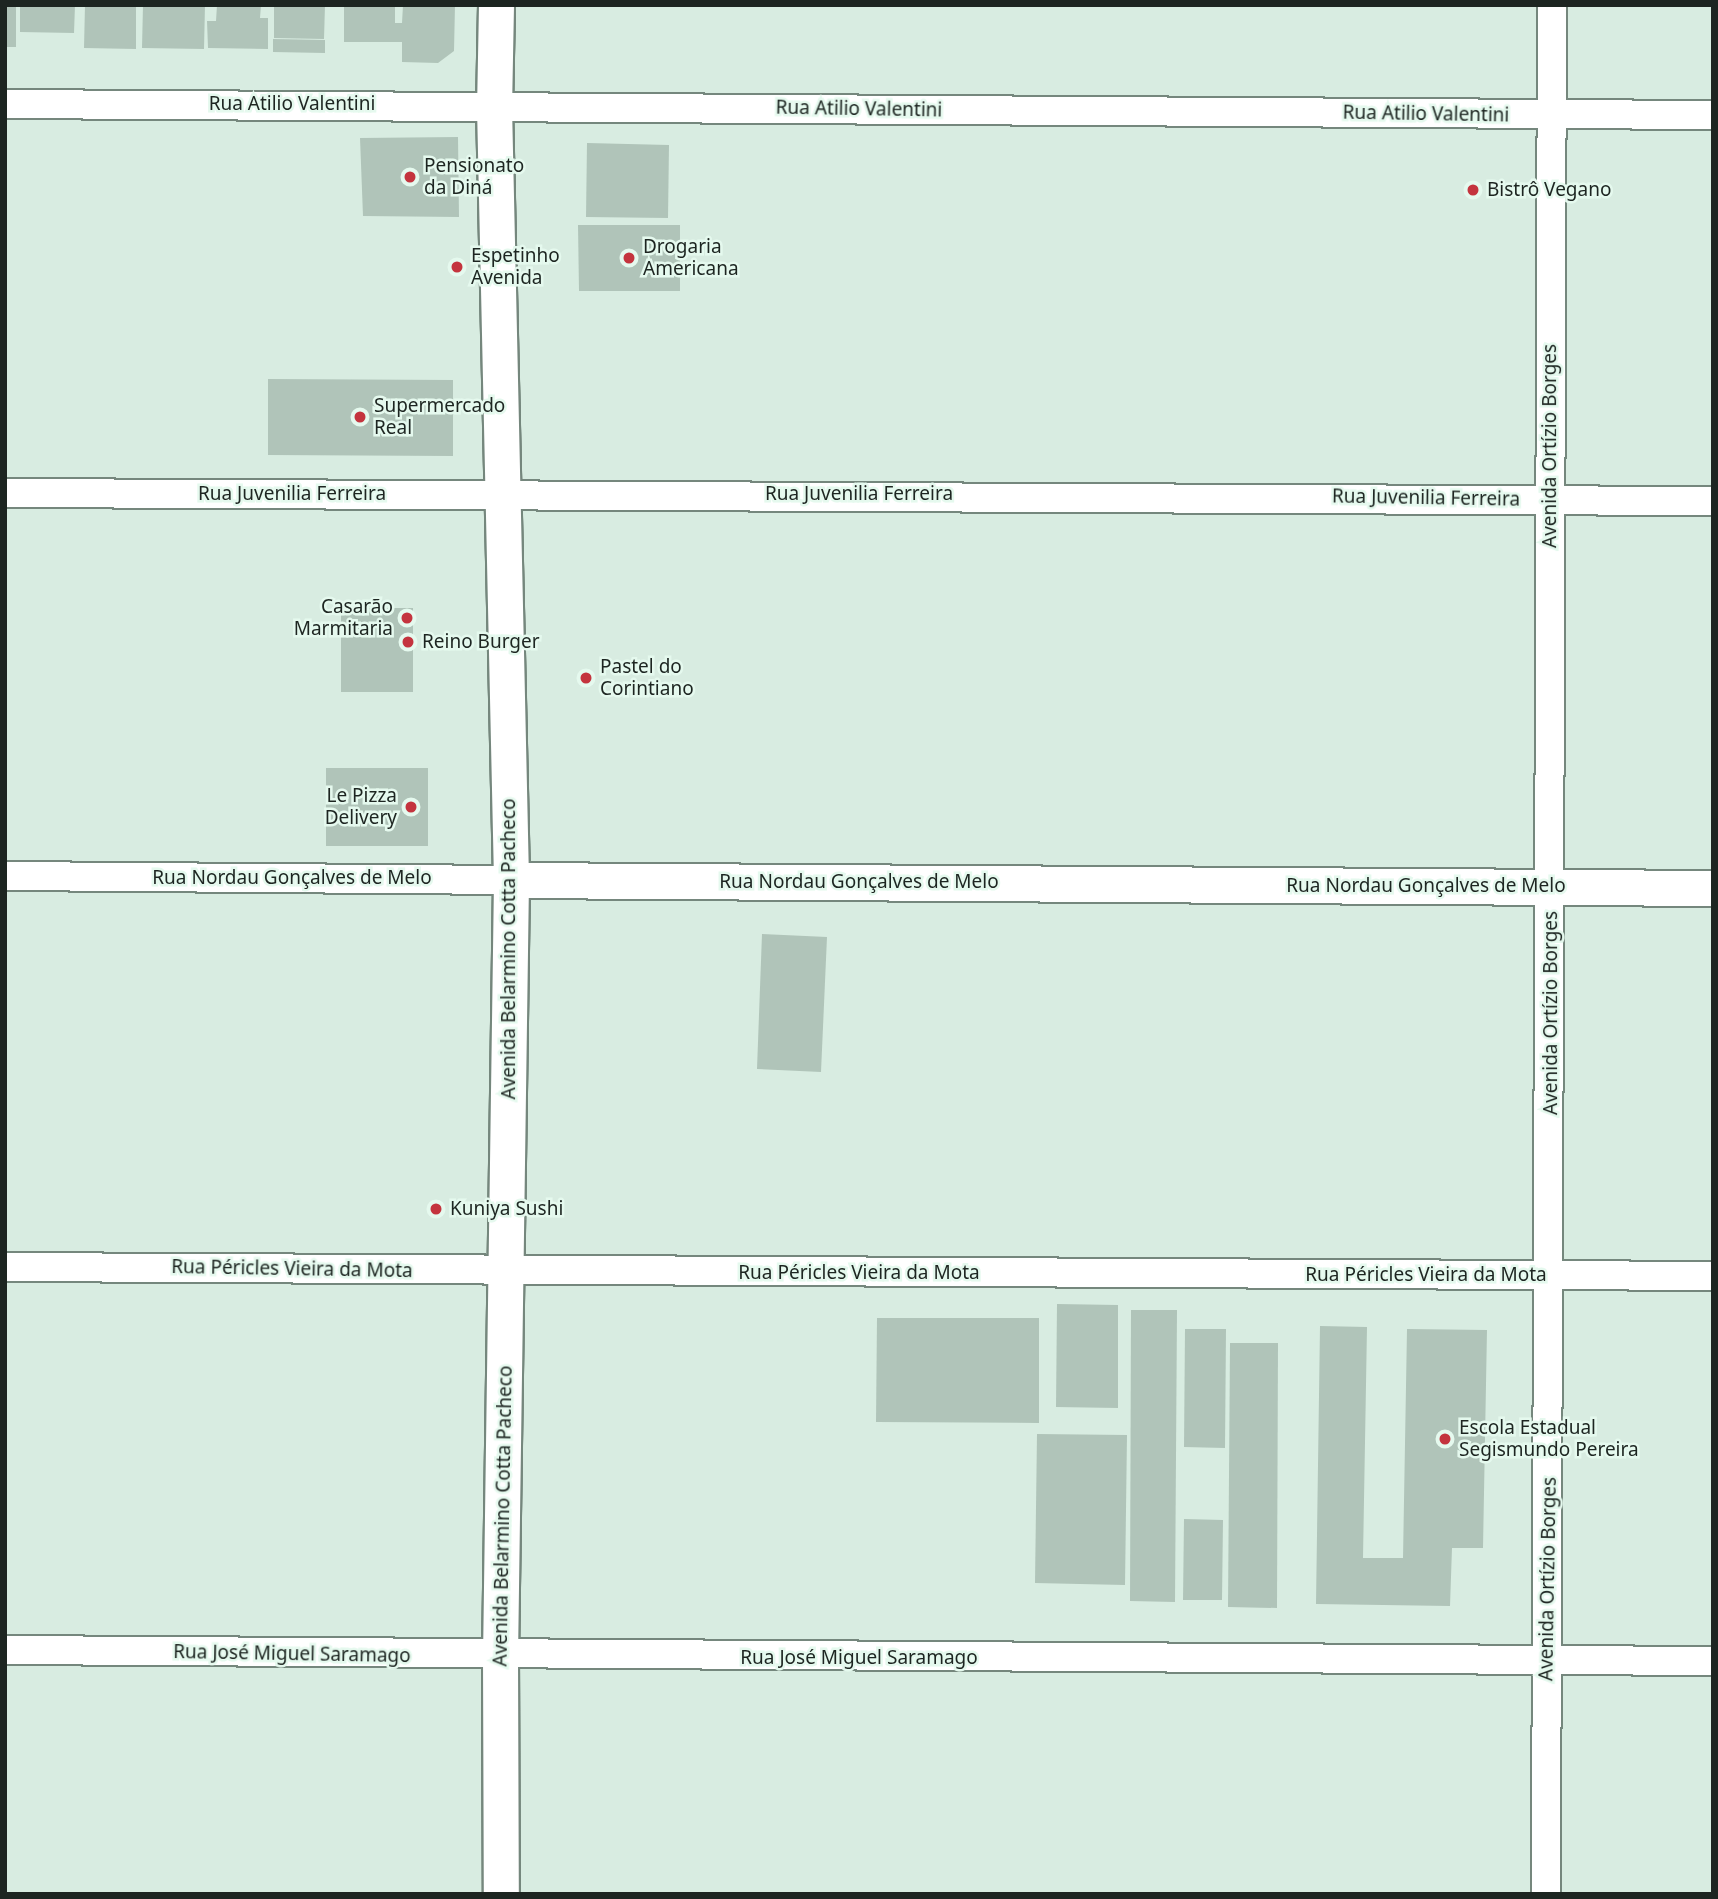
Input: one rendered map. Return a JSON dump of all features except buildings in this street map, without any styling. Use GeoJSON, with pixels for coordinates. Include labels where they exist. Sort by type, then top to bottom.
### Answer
{"type":"FeatureCollection","features":[{"type":"Feature","properties":{"kind":"street","name":"Avenida Belarmino Cotta Pacheco"},"geometry":{"type":"LineString","coordinates":[[496,5],[494,106],[511,880],[508,1271],[500,1657],[501,1894]]}},
{"type":"Feature","properties":{"kind":"street","name":"Avenida Ortízio Borges"},"geometry":{"type":"LineString","coordinates":[[1545,1894],[1550,1275],[1549,500],[1552,5]]}},
{"type":"Feature","properties":{"kind":"street","name":"Rua Atilio Valentini"},"geometry":{"type":"LineString","coordinates":[[5,104],[1713,115]]}},
{"type":"Feature","properties":{"kind":"street","name":"Rua Juvenilia Ferreira"},"geometry":{"type":"LineString","coordinates":[[5,493],[1713,500]]}},
{"type":"Feature","properties":{"kind":"street","name":"Rua Nordau Gonçalves de Melo"},"geometry":{"type":"LineString","coordinates":[[5,876],[1713,888]]}},
{"type":"Feature","properties":{"kind":"street","name":"Rua Péricles Vieira da Mota"},"geometry":{"type":"LineString","coordinates":[[5,1267],[1713,1276]]}},
{"type":"Feature","properties":{"kind":"street","name":"Rua José Miguel Saramago"},"geometry":{"type":"LineString","coordinates":[[5,1650],[500,1657],[1713,1661]]}},
{"type":"Feature","properties":{"kind":"place","name":"Pensionato da Diná"},"geometry":{"type":"Point","coordinates":[410,177]}},
{"type":"Feature","properties":{"kind":"place","name":"Bistrô Vegano"},"geometry":{"type":"Point","coordinates":[1473,190]}},
{"type":"Feature","properties":{"kind":"place","name":"Drogaria Americana"},"geometry":{"type":"Point","coordinates":[629,258]}},
{"type":"Feature","properties":{"kind":"place","name":"Espetinho Avenida"},"geometry":{"type":"Point","coordinates":[457,267]}},
{"type":"Feature","properties":{"kind":"place","name":"Supermercado Real"},"geometry":{"type":"Point","coordinates":[360,417]}},
{"type":"Feature","properties":{"kind":"place","name":"Casarão Marmitaria"},"geometry":{"type":"Point","coordinates":[407,618]}},
{"type":"Feature","properties":{"kind":"place","name":"Reino Burger"},"geometry":{"type":"Point","coordinates":[408,642]}},
{"type":"Feature","properties":{"kind":"place","name":"Pastel do Corintiano"},"geometry":{"type":"Point","coordinates":[586,678]}},
{"type":"Feature","properties":{"kind":"place","name":"Le Pizza Delivery"},"geometry":{"type":"Point","coordinates":[411,807]}},
{"type":"Feature","properties":{"kind":"place","name":"Kuniya Sushi"},"geometry":{"type":"Point","coordinates":[436,1209]}},
{"type":"Feature","properties":{"kind":"place","name":"Escola Estadual Segismundo Pereira"},"geometry":{"type":"Point","coordinates":[1445,1439]}}]}
